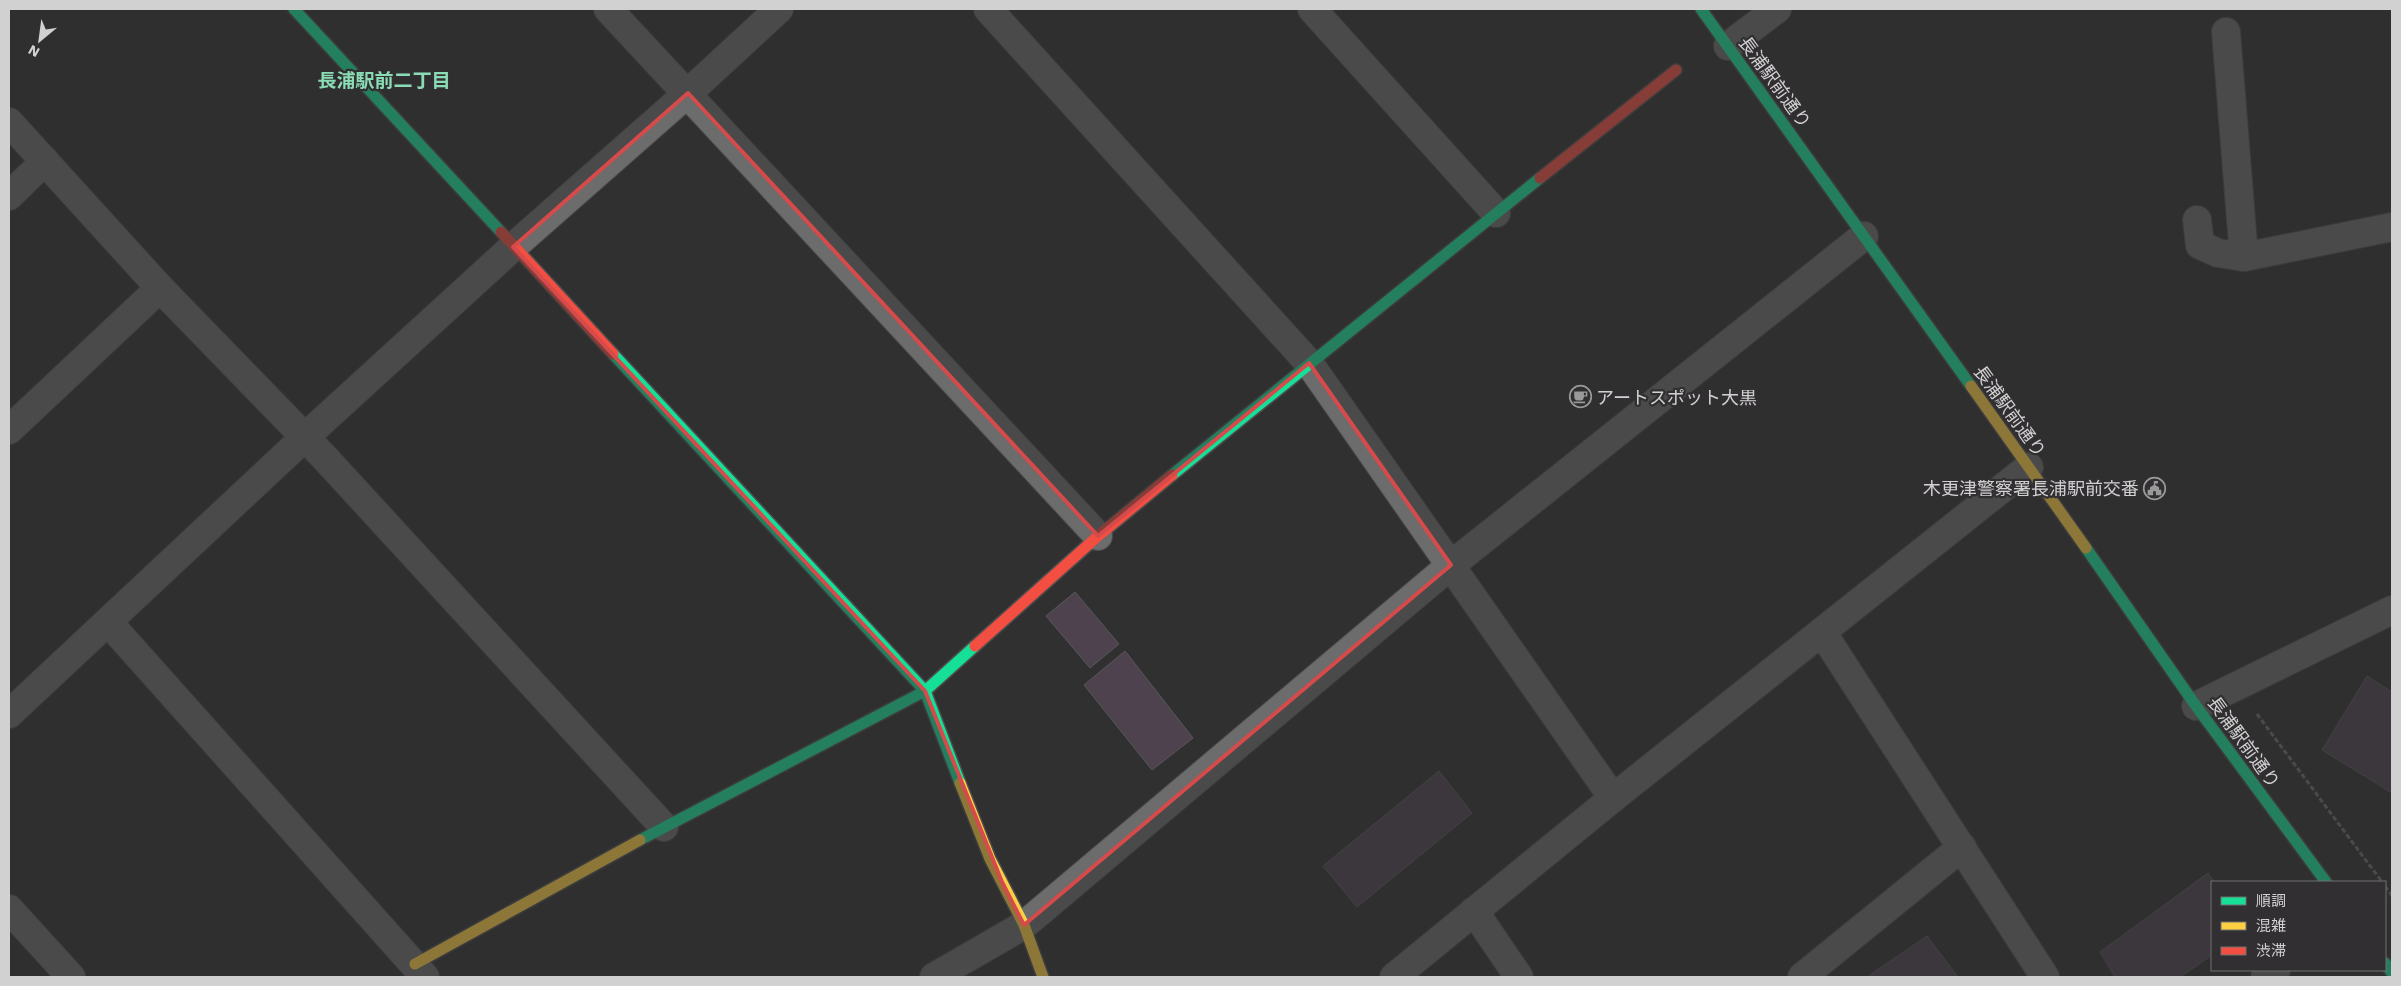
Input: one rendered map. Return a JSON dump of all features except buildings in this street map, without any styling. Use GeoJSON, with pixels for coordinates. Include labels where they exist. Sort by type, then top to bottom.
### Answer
{"type":"FeatureCollection","features":[{"type":"Feature","properties":{"kind":"street"},"geometry":{"type":"LineString","coordinates":[[294,9],[925,691],[990,859],[1024,925],[1043,977]]}},
{"type":"Feature","properties":{"kind":"street"},"geometry":{"type":"LineString","coordinates":[[608,9],[1098,536]]}},
{"type":"Feature","properties":{"kind":"street"},"geometry":{"type":"LineString","coordinates":[[9,714],[304,437],[513,247],[688,94],[779,9]]}},
{"type":"Feature","properties":{"kind":"street"},"geometry":{"type":"LineString","coordinates":[[988,9],[1309,363],[1613,798]]}},
{"type":"Feature","properties":{"kind":"street"},"geometry":{"type":"LineString","coordinates":[[1312,9],[1496,213]]}},
{"type":"Feature","properties":{"kind":"street","name":"長浦駅前通り"},"geometry":{"type":"LineString","coordinates":[[1701,9],[2029,466],[2196,706],[2325,881]]}},
{"type":"Feature","properties":{"kind":"street"},"geometry":{"type":"LineString","coordinates":[[1728,46],[1777,9]]}},
{"type":"Feature","properties":{"kind":"street"},"geometry":{"type":"LineString","coordinates":[[2226,32],[2244,257]]}},
{"type":"Feature","properties":{"kind":"street"},"geometry":{"type":"LineString","coordinates":[[108,622],[420,971],[664,827],[925,691],[1098,536],[1309,363],[1676,70]]}},
{"type":"Feature","properties":{"kind":"street"},"geometry":{"type":"LineString","coordinates":[[9,122],[160,288],[304,437],[664,827]]}},
{"type":"Feature","properties":{"kind":"street"},"geometry":{"type":"LineString","coordinates":[[9,196],[45,161]]}},
{"type":"Feature","properties":{"kind":"street"},"geometry":{"type":"LineString","coordinates":[[2197,220],[2200,245],[2218,253],[2244,257],[2392,227]]}},
{"type":"Feature","properties":{"kind":"street"},"geometry":{"type":"LineString","coordinates":[[934,977],[1024,925],[1451,565],[1864,236]]}},
{"type":"Feature","properties":{"kind":"street"},"geometry":{"type":"LineString","coordinates":[[9,430],[160,288]]}},
{"type":"Feature","properties":{"kind":"street"},"geometry":{"type":"LineString","coordinates":[[1394,977],[1613,798],[2029,466]]}},
{"type":"Feature","properties":{"kind":"street"},"geometry":{"type":"LineString","coordinates":[[2196,706],[2392,610]]}},
{"type":"Feature","properties":{"kind":"street"},"geometry":{"type":"LineString","coordinates":[[1822,632],[2045,977]]}},
{"type":"Feature","properties":{"kind":"street"},"geometry":{"type":"LineString","coordinates":[[1802,977],[1962,847]]}},
{"type":"Feature","properties":{"kind":"street"},"geometry":{"type":"LineString","coordinates":[[9,909],[71,977]]}},
{"type":"Feature","properties":{"kind":"street"},"geometry":{"type":"LineString","coordinates":[[1474,912],[1520,977]]}},
{"type":"Feature","properties":{"kind":"path"},"geometry":{"type":"LineString","coordinates":[[2254,710],[2381,881]]}},
{"type":"Feature","properties":{"kind":"highlighted area"},"geometry":{"type":"Polygon","coordinates":[[[688,93],[1098,536],[1309,363],[1451,565],[1024,925],[1002,882],[925,691],[513,247],[688,93]]]}},
{"type":"Feature","properties":{"kind":"traffic: fast"},"geometry":{"type":"LineString","coordinates":[[294,9],[501,232]]}},
{"type":"Feature","properties":{"kind":"traffic: fast"},"geometry":{"type":"LineString","coordinates":[[1701,9],[1971,386]]}},
{"type":"Feature","properties":{"kind":"traffic: fast"},"geometry":{"type":"LineString","coordinates":[[1172,475],[1540,178]]}},
{"type":"Feature","properties":{"kind":"traffic: fast"},"geometry":{"type":"LineString","coordinates":[[613,354],[925,691],[960,783]]}},
{"type":"Feature","properties":{"kind":"traffic: fast"},"geometry":{"type":"LineString","coordinates":[[2086,548],[2196,706],[2325,881]]}},
{"type":"Feature","properties":{"kind":"traffic: fast"},"geometry":{"type":"LineString","coordinates":[[640,840],[925,691],[975,646]]}},
{"type":"Feature","properties":{"kind":"traffic: fast"},"geometry":{"type":"LineString","coordinates":[[2386,964],[2392,973]]}},
{"type":"Feature","properties":{"kind":"traffic: slow"},"geometry":{"type":"LineString","coordinates":[[1971,386],[2086,548]]}},
{"type":"Feature","properties":{"kind":"traffic: slow"},"geometry":{"type":"LineString","coordinates":[[960,783],[990,859],[1024,925],[1043,977]]}},
{"type":"Feature","properties":{"kind":"traffic: slow"},"geometry":{"type":"LineString","coordinates":[[415,964],[640,840]]}},
{"type":"Feature","properties":{"kind":"traffic: jam"},"geometry":{"type":"LineString","coordinates":[[1540,178],[1676,70]]}},
{"type":"Feature","properties":{"kind":"traffic: jam"},"geometry":{"type":"LineString","coordinates":[[501,232],[613,354]]}},
{"type":"Feature","properties":{"kind":"traffic: jam"},"geometry":{"type":"LineString","coordinates":[[975,646],[1098,536],[1172,475]]}},
{"type":"Feature","properties":{"kind":"place","name":"アートスポット大黒"},"geometry":{"type":"Point","coordinates":[1580,397]}},
{"type":"Feature","properties":{"kind":"place","name":"木更津警察署長浦駅前交番"},"geometry":{"type":"Point","coordinates":[2155,488]}},
{"type":"Feature","properties":{"kind":"district","name":"長浦駅前二丁目"},"geometry":{"type":"Point","coordinates":[384,80]}}]}
